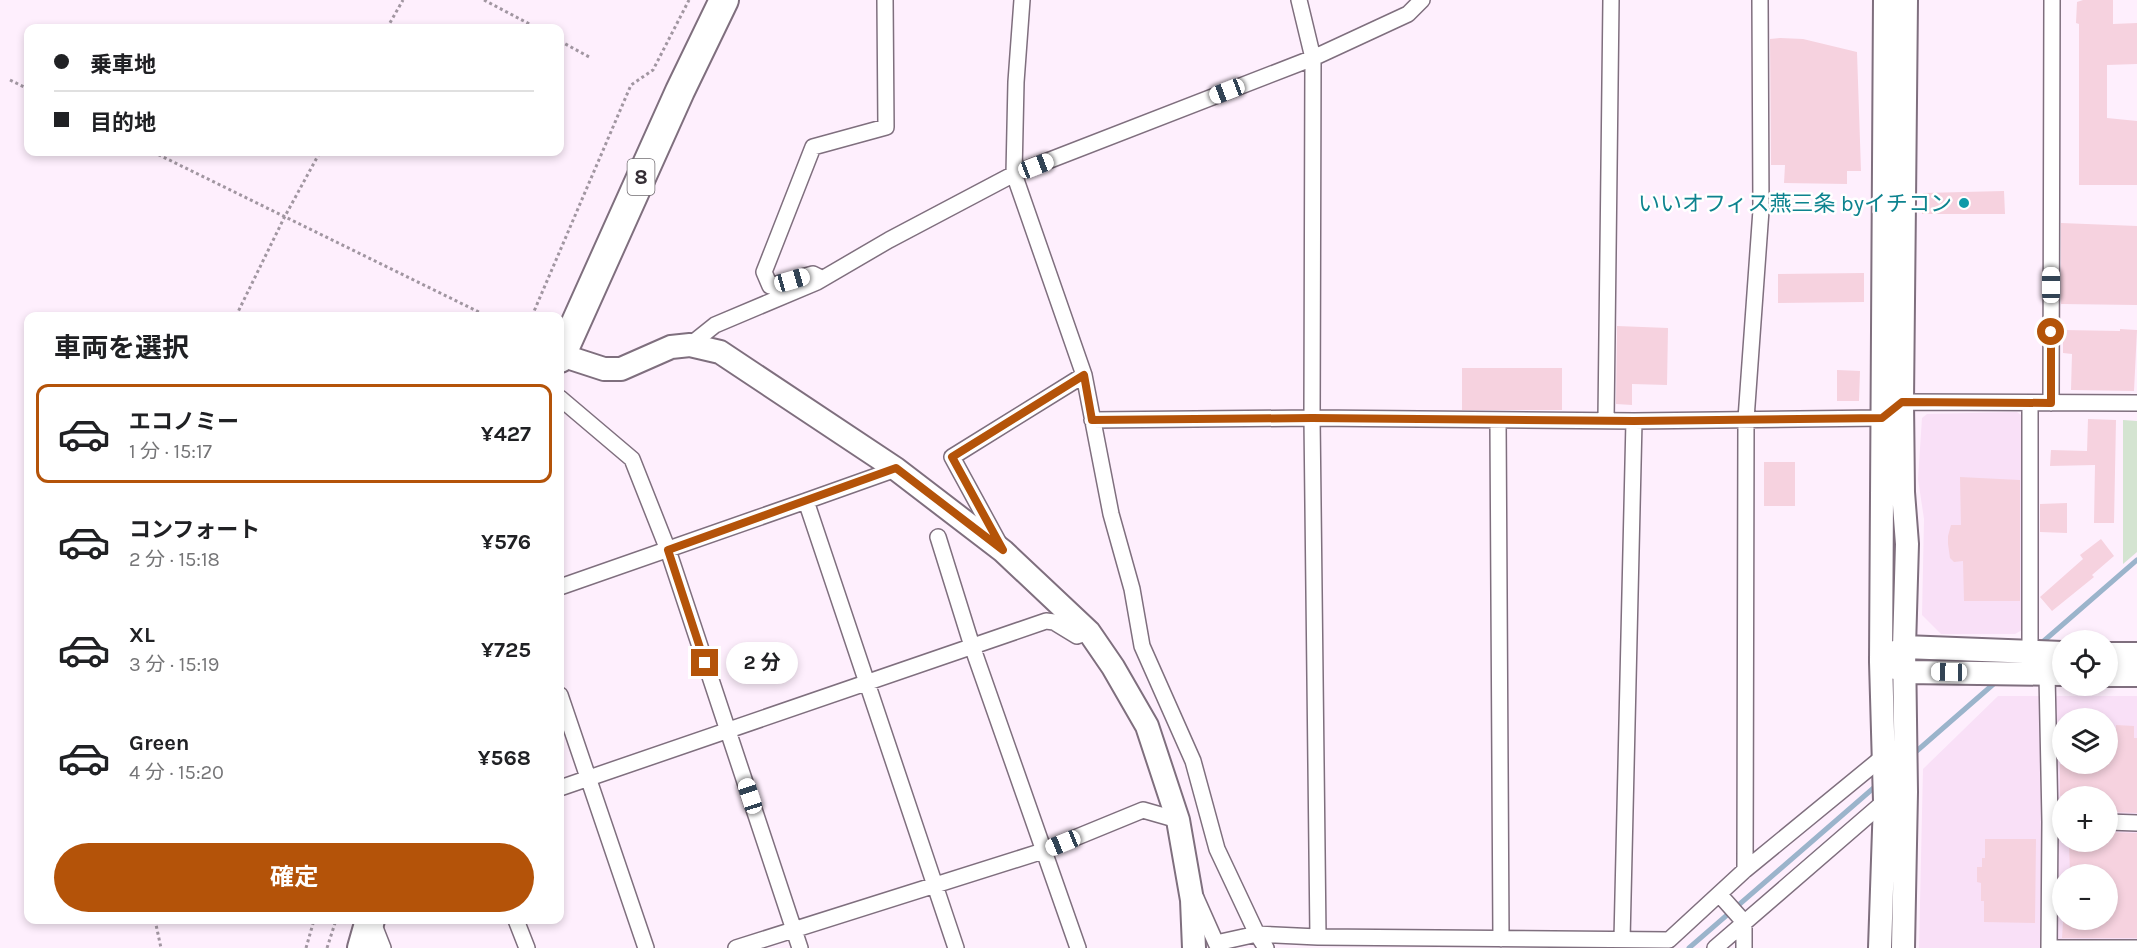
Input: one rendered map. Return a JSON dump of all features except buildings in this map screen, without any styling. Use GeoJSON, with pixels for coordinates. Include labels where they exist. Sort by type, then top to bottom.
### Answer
{"type":"FeatureCollection","features":[{"type":"Feature","properties":{"kind":"highway","name":"8"},"geometry":{"type":"LineString","coordinates":[[564,348],[680,91],[724,0]]}},
{"type":"Feature","properties":{"kind":"highway"},"geometry":{"type":"LineString","coordinates":[[362,948],[370,924]]}},
{"type":"Feature","properties":{"kind":"street"},"geometry":{"type":"LineString","coordinates":[[822,279],[813,274],[770,286],[764,272],[813,147],[886,128],[885,0]]}},
{"type":"Feature","properties":{"kind":"street"},"geometry":{"type":"LineString","coordinates":[[1022,0],[1016,82],[1014,174],[1084,375],[1111,514],[1132,589],[1142,646],[1193,761],[1217,849],[1257,934],[1266,948]]}},
{"type":"Feature","properties":{"kind":"street"},"geometry":{"type":"LineString","coordinates":[[1299,0],[1312,58],[1312,418],[1318,937]]}},
{"type":"Feature","properties":{"kind":"street"},"geometry":{"type":"LineString","coordinates":[[690,345],[715,325],[822,279],[889,240],[1014,174],[1312,58],[1408,14],[1422,0]]}},
{"type":"Feature","properties":{"kind":"street"},"geometry":{"type":"LineString","coordinates":[[1606,420],[1611,0]]}},
{"type":"Feature","properties":{"kind":"street"},"geometry":{"type":"LineString","coordinates":[[1745,870],[1746,419],[1761,210],[1760,0]]}},
{"type":"Feature","properties":{"kind":"street"},"geometry":{"type":"LineString","coordinates":[[1880,948],[1885,801],[1881,662],[1886,0]]}},
{"type":"Feature","properties":{"kind":"street"},"geometry":{"type":"LineString","coordinates":[[1903,948],[1906,792],[1904,647],[1907,544],[1903,492],[1902,402],[1906,0]]}},
{"type":"Feature","properties":{"kind":"street"},"geometry":{"type":"LineString","coordinates":[[2051,403],[2052,0]]}},
{"type":"Feature","properties":{"kind":"street"},"geometry":{"type":"LineString","coordinates":[[564,358],[604,369],[621,369],[671,347],[690,345],[720,352],[896,468],[1003,550],[1089,632],[1113,667],[1147,726],[1178,820],[1192,900],[1194,948]]}},
{"type":"Feature","properties":{"kind":"street"},"geometry":{"type":"LineString","coordinates":[[1003,550],[952,457],[1084,375]]}},
{"type":"Feature","properties":{"kind":"street"},"geometry":{"type":"LineString","coordinates":[[564,401],[632,459],[668,550],[800,948]]}},
{"type":"Feature","properties":{"kind":"street"},"geometry":{"type":"LineString","coordinates":[[1092,420],[1312,418],[1634,421],[1882,418],[1902,402],[2137,403]]}},
{"type":"Feature","properties":{"kind":"street"},"geometry":{"type":"LineString","coordinates":[[2030,404],[2041,659],[2053,786]]}},
{"type":"Feature","properties":{"kind":"street"},"geometry":{"type":"LineString","coordinates":[[1498,421],[1501,939]]}},
{"type":"Feature","properties":{"kind":"street"},"geometry":{"type":"LineString","coordinates":[[1622,940],[1634,421]]}},
{"type":"Feature","properties":{"kind":"street"},"geometry":{"type":"LineString","coordinates":[[564,586],[896,468]]}},
{"type":"Feature","properties":{"kind":"street"},"geometry":{"type":"LineString","coordinates":[[806,501],[956,948]]}},
{"type":"Feature","properties":{"kind":"street"},"geometry":{"type":"LineString","coordinates":[[938,537],[972,646],[1078,948]]}},
{"type":"Feature","properties":{"kind":"street"},"geometry":{"type":"LineString","coordinates":[[564,787],[1046,621],[1054,622],[1077,636],[1089,632]]}},
{"type":"Feature","properties":{"kind":"street"},"geometry":{"type":"LineString","coordinates":[[1881,662],[1904,647],[2041,659]]}},
{"type":"Feature","properties":{"kind":"street"},"geometry":{"type":"LineString","coordinates":[[2118,654],[2137,654]]}},
{"type":"Feature","properties":{"kind":"street"},"geometry":{"type":"LineString","coordinates":[[1881,662],[1905,672],[1993,673],[2041,659]]}},
{"type":"Feature","properties":{"kind":"street"},"geometry":{"type":"LineString","coordinates":[[2118,675],[2137,675]]}},
{"type":"Feature","properties":{"kind":"street"},"geometry":{"type":"LineString","coordinates":[[564,708],[586,779],[646,948]]}},
{"type":"Feature","properties":{"kind":"street"},"geometry":{"type":"LineString","coordinates":[[1189,883],[1216,943],[1257,934],[1318,937],[1622,940],[1670,944],[1723,898],[1745,870],[1884,756]]}},
{"type":"Feature","properties":{"kind":"street"},"geometry":{"type":"LineString","coordinates":[[1715,948],[1742,920],[1885,801]]}},
{"type":"Feature","properties":{"kind":"street"},"geometry":{"type":"LineString","coordinates":[[736,948],[793,928],[1043,851],[1143,810],[1178,820]]}},
{"type":"Feature","properties":{"kind":"street"},"geometry":{"type":"LineString","coordinates":[[2118,822],[2137,823]]}},
{"type":"Feature","properties":{"kind":"street"},"geometry":{"type":"LineString","coordinates":[[2054,852],[2049,948],[2137,948]]}},
{"type":"Feature","properties":{"kind":"street"},"geometry":{"type":"LineString","coordinates":[[1723,898],[1742,920],[1744,948]]}},
{"type":"Feature","properties":{"kind":"street"},"geometry":{"type":"LineString","coordinates":[[373,924],[383,948]]}},
{"type":"Feature","properties":{"kind":"street"},"geometry":{"type":"LineString","coordinates":[[518,924],[527,948]]}},
{"type":"Feature","properties":{"kind":"path"},"geometry":{"type":"LineString","coordinates":[[389,24],[403,0]]}},
{"type":"Feature","properties":{"kind":"path"},"geometry":{"type":"LineString","coordinates":[[484,0],[529,24]]}},
{"type":"Feature","properties":{"kind":"path"},"geometry":{"type":"LineString","coordinates":[[534,312],[631,85],[653,70],[689,0]]}},
{"type":"Feature","properties":{"kind":"path"},"geometry":{"type":"LineString","coordinates":[[564,43],[591,58]]}},
{"type":"Feature","properties":{"kind":"path"},"geometry":{"type":"LineString","coordinates":[[10,80],[24,87]]}},
{"type":"Feature","properties":{"kind":"path"},"geometry":{"type":"LineString","coordinates":[[161,156],[479,312]]}},
{"type":"Feature","properties":{"kind":"path"},"geometry":{"type":"LineString","coordinates":[[238,312],[284,218],[318,156]]}},
{"type":"Feature","properties":{"kind":"path"},"geometry":{"type":"LineString","coordinates":[[156,924],[161,948]]}},
{"type":"Feature","properties":{"kind":"path"},"geometry":{"type":"LineString","coordinates":[[306,948],[313,924]]}},
{"type":"Feature","properties":{"kind":"path"},"geometry":{"type":"LineString","coordinates":[[327,948],[335,924]]}},
{"type":"Feature","properties":{"kind":"shaded area"},"geometry":{"type":"Polygon","coordinates":[[[2017,412],[2025,418],[2024,629],[2015,634],[1941,634],[1922,615],[1924,519],[1918,479],[1922,418],[1927,414],[2017,412]]]}},
{"type":"Feature","properties":{"kind":"shaded area"},"geometry":{"type":"Polygon","coordinates":[[[1998,696],[2137,696],[2137,948],[1919,948],[1923,769],[1998,696]]]}},
{"type":"Feature","properties":{"kind":"green space"},"geometry":{"type":"Polygon","coordinates":[[[2123,420],[2137,421],[2137,552],[2123,564],[2123,420]]]}},
{"type":"Feature","properties":{"kind":"waterway"},"geometry":{"type":"LineString","coordinates":[[2038,646],[2137,560]]}},
{"type":"Feature","properties":{"kind":"waterway"},"geometry":{"type":"LineString","coordinates":[[1911,756],[1997,681]]}},
{"type":"Feature","properties":{"kind":"waterway"},"geometry":{"type":"LineString","coordinates":[[1689,948],[1877,785]]}},
{"type":"Feature","properties":{"kind":"place","name":"いいオフィス燕三条 byイチコン"},"geometry":{"type":"Point","coordinates":[1964,203]}},
{"type":"Feature","properties":{"kind":"route"},"geometry":{"type":"LineString","coordinates":[[705,663],[668,550],[896,468],[1003,550],[952,457],[1084,375],[1092,420],[1312,418],[1634,421],[1882,418],[1902,402],[2051,403],[2051,332]]}}]}
